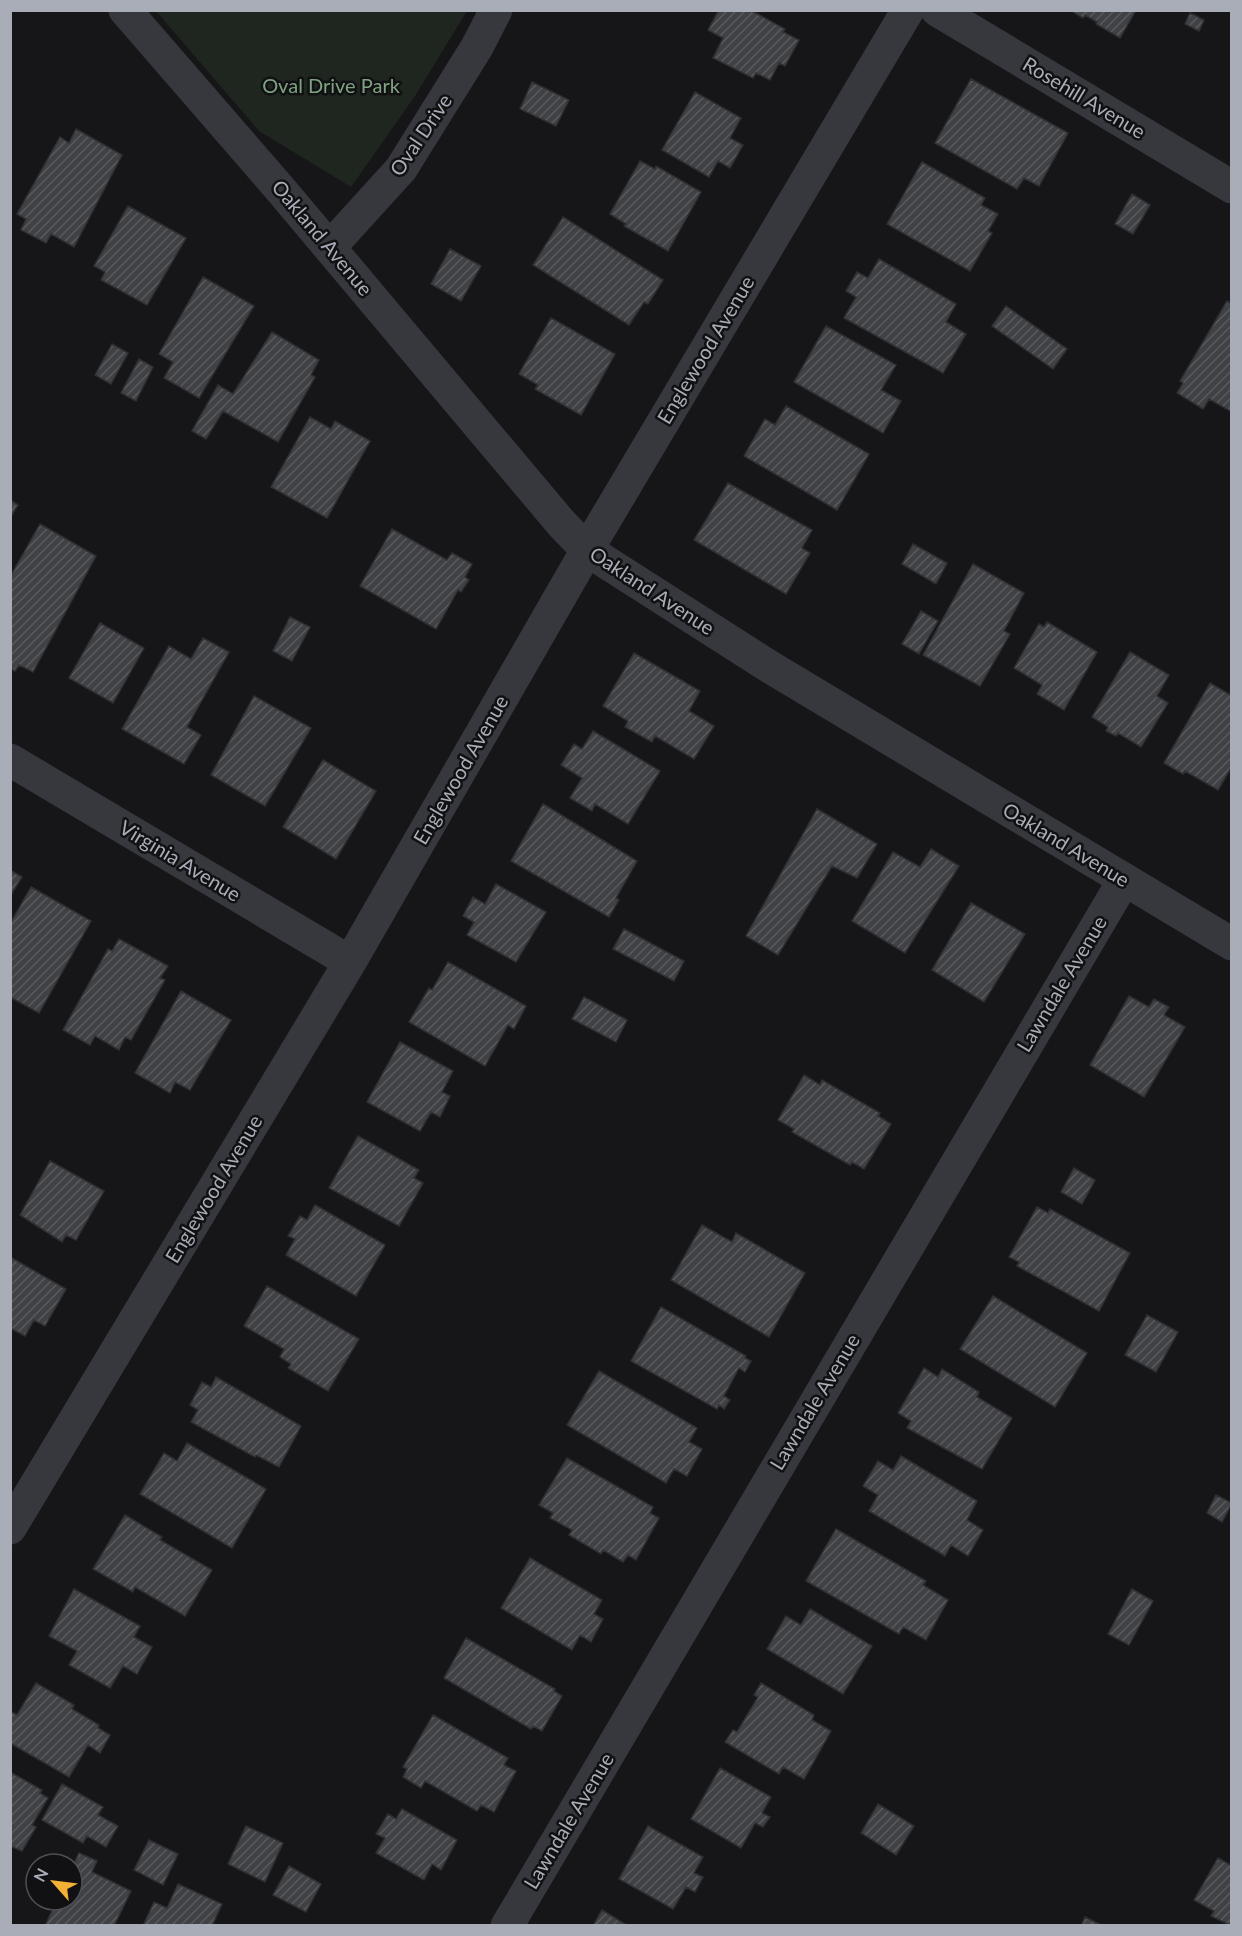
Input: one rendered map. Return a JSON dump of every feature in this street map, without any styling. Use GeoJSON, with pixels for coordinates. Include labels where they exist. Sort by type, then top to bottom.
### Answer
{"type":"FeatureCollection","features":[{"type":"Feature","properties":{"kind":"street","name":"Oakland Avenue"},"geometry":{"type":"LineString","coordinates":[[125,10],[330,247],[561,523],[587,550],[770,667],[1232,944]]}},
{"type":"Feature","properties":{"kind":"street","name":"Oval Drive"},"geometry":{"type":"LineString","coordinates":[[330,247],[401,169],[477,48],[496,10]]}},
{"type":"Feature","properties":{"kind":"street","name":"Englewood Avenue"},"geometry":{"type":"LineString","coordinates":[[10,1528],[350,962],[587,550],[908,10]]}},
{"type":"Feature","properties":{"kind":"street","name":"Rosehill Avenue"},"geometry":{"type":"LineString","coordinates":[[937,10],[1232,187]]}},
{"type":"Feature","properties":{"kind":"street","name":"Virginia Avenue"},"geometry":{"type":"LineString","coordinates":[[10,760],[350,962]]}},
{"type":"Feature","properties":{"kind":"street","name":"Lawndale Avenue"},"geometry":{"type":"LineString","coordinates":[[507,1926],[1124,879]]}},
{"type":"Feature","properties":{"kind":"green space","name":"Oval Drive Park"},"geometry":{"type":"Polygon","coordinates":[[[156,11],[467,11],[415,96],[351,187],[259,131],[156,11]]]}},
{"type":"Feature","properties":{"kind":"building"},"geometry":{"type":"Polygon","coordinates":[[[719,10],[750,10],[785,29],[783,32],[799,40],[785,66],[779,63],[770,80],[756,73],[753,78],[713,58],[723,38],[708,30],[719,10]]]}},
{"type":"Feature","properties":{"kind":"building"},"geometry":{"type":"Polygon","coordinates":[[[1070,10],[1136,10],[1120,38],[1085,15],[1083,18],[1070,10]]]}},
{"type":"Feature","properties":{"kind":"building"},"geometry":{"type":"Polygon","coordinates":[[[1190,13],[1204,20],[1199,31],[1185,24],[1190,13]]]}},
{"type":"Feature","properties":{"kind":"building"},"geometry":{"type":"Polygon","coordinates":[[[971,79],[1068,133],[1039,186],[1024,178],[1017,189],[935,143],[971,79]]]}},
{"type":"Feature","properties":{"kind":"building"},"geometry":{"type":"Polygon","coordinates":[[[532,82],[569,100],[556,126],[520,109],[532,82]]]}},
{"type":"Feature","properties":{"kind":"building"},"geometry":{"type":"Polygon","coordinates":[[[695,92],[741,118],[730,138],[743,145],[730,168],[718,161],[709,177],[662,150],[695,92]]]}},
{"type":"Feature","properties":{"kind":"building"},"geometry":{"type":"Polygon","coordinates":[[[76,129],[122,155],[74,247],[51,234],[46,243],[21,230],[26,219],[17,214],[60,137],[69,143],[76,129]]]}},
{"type":"Feature","properties":{"kind":"building"},"geometry":{"type":"Polygon","coordinates":[[[640,161],[655,169],[656,166],[701,192],[668,251],[624,226],[626,224],[610,214],[640,161]]]}},
{"type":"Feature","properties":{"kind":"building"},"geometry":{"type":"Polygon","coordinates":[[[922,162],[985,198],[981,205],[998,214],[988,231],[992,233],[970,271],[887,224],[922,162]]]}},
{"type":"Feature","properties":{"kind":"building"},"geometry":{"type":"Polygon","coordinates":[[[1132,194],[1150,205],[1133,234],[1115,224],[1132,194]]]}},
{"type":"Feature","properties":{"kind":"building"},"geometry":{"type":"Polygon","coordinates":[[[128,206],[186,238],[147,305],[101,280],[105,272],[94,266],[128,206]]]}},
{"type":"Feature","properties":{"kind":"building"},"geometry":{"type":"Polygon","coordinates":[[[563,217],[663,280],[648,304],[644,302],[629,325],[533,265],[563,217]]]}},
{"type":"Feature","properties":{"kind":"building"},"geometry":{"type":"Polygon","coordinates":[[[450,249],[481,266],[461,301],[431,284],[450,249]]]}},
{"type":"Feature","properties":{"kind":"building"},"geometry":{"type":"Polygon","coordinates":[[[879,259],[956,304],[946,322],[966,334],[943,373],[844,318],[856,297],[846,291],[857,272],[868,278],[879,259]]]}},
{"type":"Feature","properties":{"kind":"building"},"geometry":{"type":"Polygon","coordinates":[[[203,277],[254,306],[199,398],[164,378],[173,362],[159,354],[203,277]]]}},
{"type":"Feature","properties":{"kind":"building"},"geometry":{"type":"Polygon","coordinates":[[[1227,301],[1232,304],[1232,412],[1209,399],[1203,409],[1177,393],[1183,383],[1180,381],[1227,301]]]}},
{"type":"Feature","properties":{"kind":"building"},"geometry":{"type":"Polygon","coordinates":[[[1006,306],[1067,349],[1053,369],[992,326],[1006,306]]]}},
{"type":"Feature","properties":{"kind":"building"},"geometry":{"type":"Polygon","coordinates":[[[551,318],[615,354],[581,415],[535,389],[538,385],[519,374],[551,318]]]}},
{"type":"Feature","properties":{"kind":"building"},"geometry":{"type":"Polygon","coordinates":[[[826,326],[896,365],[881,390],[901,401],[883,433],[794,382],[826,326]]]}},
{"type":"Feature","properties":{"kind":"building"},"geometry":{"type":"Polygon","coordinates":[[[272,332],[319,360],[311,375],[315,377],[278,442],[223,411],[206,439],[192,431],[218,385],[233,394],[272,332]]]}},
{"type":"Feature","properties":{"kind":"building"},"geometry":{"type":"Polygon","coordinates":[[[112,344],[128,353],[111,384],[95,375],[112,344]]]}},
{"type":"Feature","properties":{"kind":"building"},"geometry":{"type":"Polygon","coordinates":[[[139,359],[153,367],[136,401],[121,393],[139,359]]]}},
{"type":"Feature","properties":{"kind":"building"},"geometry":{"type":"Polygon","coordinates":[[[786,406],[869,454],[837,510],[744,456],[765,419],[775,425],[786,406]]]}},
{"type":"Feature","properties":{"kind":"building"},"geometry":{"type":"Polygon","coordinates":[[[310,417],[331,429],[335,421],[370,441],[327,518],[271,487],[310,417]]]}},
{"type":"Feature","properties":{"kind":"building"},"geometry":{"type":"Polygon","coordinates":[[[728,483],[812,530],[802,548],[810,553],[786,594],[694,540],[728,483]]]}},
{"type":"Feature","properties":{"kind":"building"},"geometry":{"type":"Polygon","coordinates":[[[10,500],[18,505],[10,518],[10,500]]]}},
{"type":"Feature","properties":{"kind":"building"},"geometry":{"type":"Polygon","coordinates":[[[40,524],[96,556],[33,672],[19,665],[15,671],[10,669],[10,577],[40,524]]]}},
{"type":"Feature","properties":{"kind":"building"},"geometry":{"type":"Polygon","coordinates":[[[392,529],[447,560],[452,553],[472,564],[465,577],[469,580],[461,592],[458,590],[436,629],[360,586],[392,529]]]}},
{"type":"Feature","properties":{"kind":"building"},"geometry":{"type":"Polygon","coordinates":[[[913,544],[947,563],[936,584],[902,564],[913,544]]]}},
{"type":"Feature","properties":{"kind":"building"},"geometry":{"type":"Polygon","coordinates":[[[973,564],[1024,593],[1004,631],[1010,634],[980,686],[923,655],[973,564]]]}},
{"type":"Feature","properties":{"kind":"building"},"geometry":{"type":"Polygon","coordinates":[[[921,611],[938,621],[919,654],[902,644],[921,611]]]}},
{"type":"Feature","properties":{"kind":"building"},"geometry":{"type":"Polygon","coordinates":[[[290,617],[310,627],[292,661],[273,651],[290,617]]]}},
{"type":"Feature","properties":{"kind":"building"},"geometry":{"type":"Polygon","coordinates":[[[1047,622],[1097,652],[1064,710],[1037,694],[1042,685],[1014,668],[1039,624],[1044,627],[1047,622]]]}},
{"type":"Feature","properties":{"kind":"building"},"geometry":{"type":"Polygon","coordinates":[[[100,623],[144,648],[113,703],[69,678],[100,623]]]}},
{"type":"Feature","properties":{"kind":"building"},"geometry":{"type":"Polygon","coordinates":[[[203,638],[229,652],[187,727],[201,735],[184,764],[122,729],[169,646],[191,659],[203,638]]]}},
{"type":"Feature","properties":{"kind":"building"},"geometry":{"type":"Polygon","coordinates":[[[1130,652],[1169,675],[1157,696],[1168,703],[1141,747],[1118,733],[1116,736],[1106,731],[1108,727],[1092,717],[1130,652]]]}},
{"type":"Feature","properties":{"kind":"building"},"geometry":{"type":"Polygon","coordinates":[[[634,653],[700,691],[689,711],[714,726],[694,759],[655,736],[652,742],[625,727],[628,721],[603,706],[634,653]]]}},
{"type":"Feature","properties":{"kind":"building"},"geometry":{"type":"Polygon","coordinates":[[[1210,683],[1232,696],[1232,766],[1218,790],[1185,771],[1183,774],[1164,763],[1210,683]]]}},
{"type":"Feature","properties":{"kind":"building"},"geometry":{"type":"Polygon","coordinates":[[[254,696],[311,728],[265,806],[211,775],[254,696]]]}},
{"type":"Feature","properties":{"kind":"building"},"geometry":{"type":"Polygon","coordinates":[[[593,731],[660,771],[628,824],[595,804],[592,811],[570,798],[582,778],[561,765],[574,744],[582,749],[593,731]]]}},
{"type":"Feature","properties":{"kind":"building"},"geometry":{"type":"Polygon","coordinates":[[[323,760],[376,791],[336,859],[283,827],[323,760]]]}},
{"type":"Feature","properties":{"kind":"building"},"geometry":{"type":"Polygon","coordinates":[[[543,804],[637,861],[616,898],[619,900],[609,917],[511,861],[543,804]]]}},
{"type":"Feature","properties":{"kind":"building"},"geometry":{"type":"Polygon","coordinates":[[[817,809],[877,844],[857,878],[832,866],[778,955],[746,936],[817,809]]]}},
{"type":"Feature","properties":{"kind":"building"},"geometry":{"type":"Polygon","coordinates":[[[931,849],[959,866],[905,953],[852,921],[893,852],[920,867],[931,849]]]}},
{"type":"Feature","properties":{"kind":"building"},"geometry":{"type":"Polygon","coordinates":[[[10,870],[22,877],[12,893],[10,892],[10,870]]]}},
{"type":"Feature","properties":{"kind":"building"},"geometry":{"type":"Polygon","coordinates":[[[496,884],[546,912],[516,962],[467,935],[474,922],[463,916],[473,897],[485,904],[496,884]]]}},
{"type":"Feature","properties":{"kind":"building"},"geometry":{"type":"Polygon","coordinates":[[[31,887],[91,921],[39,1013],[10,997],[10,924],[31,887]]]}},
{"type":"Feature","properties":{"kind":"building"},"geometry":{"type":"Polygon","coordinates":[[[971,903],[1025,934],[984,1002],[932,970],[971,903]]]}},
{"type":"Feature","properties":{"kind":"building"},"geometry":{"type":"Polygon","coordinates":[[[624,929],[684,961],[674,981],[613,949],[624,929]]]}},
{"type":"Feature","properties":{"kind":"building"},"geometry":{"type":"Polygon","coordinates":[[[119,939],[168,966],[160,978],[165,980],[131,1040],[125,1037],[119,1050],[95,1036],[90,1045],[63,1030],[108,949],[112,951],[119,939]]]}},
{"type":"Feature","properties":{"kind":"building"},"geometry":{"type":"Polygon","coordinates":[[[448,962],[526,1006],[514,1029],[508,1025],[485,1066],[409,1022],[429,988],[432,990],[448,962]]]}},
{"type":"Feature","properties":{"kind":"building"},"geometry":{"type":"Polygon","coordinates":[[[181,991],[231,1020],[190,1090],[175,1082],[170,1093],[135,1073],[181,991]]]}},
{"type":"Feature","properties":{"kind":"building"},"geometry":{"type":"Polygon","coordinates":[[[1129,996],[1149,1007],[1154,999],[1169,1007],[1164,1015],[1185,1027],[1144,1097],[1090,1065],[1129,996]]]}},
{"type":"Feature","properties":{"kind":"building"},"geometry":{"type":"Polygon","coordinates":[[[584,997],[627,1020],[616,1042],[572,1019],[584,997]]]}},
{"type":"Feature","properties":{"kind":"building"},"geometry":{"type":"Polygon","coordinates":[[[400,1042],[453,1071],[442,1092],[450,1096],[440,1117],[431,1112],[420,1131],[367,1102],[400,1042]]]}},
{"type":"Feature","properties":{"kind":"building"},"geometry":{"type":"Polygon","coordinates":[[[804,1075],[820,1085],[822,1080],[880,1113],[878,1116],[891,1124],[864,1169],[852,1162],[850,1165],[792,1132],[794,1129],[778,1120],[804,1075]]]}},
{"type":"Feature","properties":{"kind":"building"},"geometry":{"type":"Polygon","coordinates":[[[358,1136],[419,1170],[414,1178],[423,1183],[399,1226],[329,1188],[358,1136]]]}},
{"type":"Feature","properties":{"kind":"building"},"geometry":{"type":"Polygon","coordinates":[[[50,1161],[104,1191],[76,1240],[66,1235],[62,1242],[20,1215],[50,1161]]]}},
{"type":"Feature","properties":{"kind":"building"},"geometry":{"type":"Polygon","coordinates":[[[1074,1168],[1095,1180],[1082,1204],[1061,1192],[1074,1168]]]}},
{"type":"Feature","properties":{"kind":"building"},"geometry":{"type":"Polygon","coordinates":[[[315,1205],[385,1245],[356,1296],[286,1255],[295,1239],[288,1236],[300,1216],[307,1220],[315,1205]]]}},
{"type":"Feature","properties":{"kind":"building"},"geometry":{"type":"Polygon","coordinates":[[[1037,1207],[1048,1213],[1050,1209],[1130,1253],[1099,1311],[1017,1266],[1019,1262],[1009,1257],[1037,1207]]]}},
{"type":"Feature","properties":{"kind":"building"},"geometry":{"type":"Polygon","coordinates":[[[702,1225],[732,1242],[736,1233],[805,1273],[769,1337],[671,1280],[702,1225]]]}},
{"type":"Feature","properties":{"kind":"building"},"geometry":{"type":"Polygon","coordinates":[[[10,1257],[66,1289],[45,1326],[34,1320],[25,1336],[10,1328],[10,1257]]]}},
{"type":"Feature","properties":{"kind":"building"},"geometry":{"type":"Polygon","coordinates":[[[267,1286],[359,1339],[328,1391],[288,1368],[291,1364],[280,1357],[284,1349],[244,1326],[267,1286]]]}},
{"type":"Feature","properties":{"kind":"building"},"geometry":{"type":"Polygon","coordinates":[[[993,1296],[1087,1353],[1055,1407],[960,1349],[993,1296]]]}},
{"type":"Feature","properties":{"kind":"building"},"geometry":{"type":"Polygon","coordinates":[[[661,1307],[751,1361],[745,1372],[739,1368],[724,1396],[730,1400],[724,1409],[719,1405],[717,1409],[631,1361],[661,1307]]]}},
{"type":"Feature","properties":{"kind":"building"},"geometry":{"type":"Polygon","coordinates":[[[1147,1315],[1178,1332],[1156,1372],[1125,1355],[1147,1315]]]}},
{"type":"Feature","properties":{"kind":"building"},"geometry":{"type":"Polygon","coordinates":[[[924,1368],[938,1377],[942,1369],[979,1392],[977,1397],[1012,1418],[982,1469],[907,1428],[911,1421],[898,1413],[924,1368]]]}},
{"type":"Feature","properties":{"kind":"building"},"geometry":{"type":"Polygon","coordinates":[[[599,1371],[697,1428],[689,1442],[702,1449],[687,1476],[674,1469],[666,1483],[567,1425],[599,1371]]]}},
{"type":"Feature","properties":{"kind":"building"},"geometry":{"type":"Polygon","coordinates":[[[216,1377],[301,1426],[279,1467],[256,1455],[255,1457],[191,1422],[198,1410],[190,1405],[202,1382],[211,1387],[216,1377]]]}},
{"type":"Feature","properties":{"kind":"building"},"geometry":{"type":"Polygon","coordinates":[[[187,1443],[266,1489],[232,1548],[140,1494],[164,1453],[177,1461],[187,1443]]]}},
{"type":"Feature","properties":{"kind":"building"},"geometry":{"type":"Polygon","coordinates":[[[901,1456],[977,1501],[967,1520],[983,1530],[968,1556],[951,1545],[945,1556],[869,1511],[878,1495],[863,1486],[878,1461],[893,1470],[901,1456]]]}},
{"type":"Feature","properties":{"kind":"building"},"geometry":{"type":"Polygon","coordinates":[[[567,1458],[653,1507],[650,1513],[659,1518],[636,1560],[628,1555],[623,1562],[603,1550],[601,1554],[569,1535],[572,1530],[550,1518],[553,1513],[539,1505],[567,1458]]]}},
{"type":"Feature","properties":{"kind":"building"},"geometry":{"type":"Polygon","coordinates":[[[1216,1495],[1232,1503],[1222,1522],[1207,1513],[1216,1495]]]}},
{"type":"Feature","properties":{"kind":"building"},"geometry":{"type":"Polygon","coordinates":[[[125,1515],[162,1537],[160,1540],[212,1570],[185,1616],[135,1587],[133,1592],[93,1569],[125,1515]]]}},
{"type":"Feature","properties":{"kind":"building"},"geometry":{"type":"Polygon","coordinates":[[[836,1529],[926,1581],[923,1585],[948,1600],[926,1640],[903,1627],[899,1634],[806,1581],[836,1529]]]}},
{"type":"Feature","properties":{"kind":"building"},"geometry":{"type":"Polygon","coordinates":[[[530,1558],[602,1600],[594,1614],[603,1619],[591,1642],[580,1635],[572,1650],[501,1608],[530,1558]]]}},
{"type":"Feature","properties":{"kind":"building"},"geometry":{"type":"Polygon","coordinates":[[[74,1589],[140,1626],[134,1637],[152,1647],[137,1674],[123,1666],[110,1688],[69,1665],[77,1651],[49,1636],[74,1589]]]}},
{"type":"Feature","properties":{"kind":"building"},"geometry":{"type":"Polygon","coordinates":[[[1132,1589],[1153,1601],[1129,1645],[1108,1634],[1132,1589]]]}},
{"type":"Feature","properties":{"kind":"building"},"geometry":{"type":"Polygon","coordinates":[[[810,1609],[872,1646],[843,1694],[767,1649],[786,1616],[801,1625],[810,1609]]]}},
{"type":"Feature","properties":{"kind":"building"},"geometry":{"type":"Polygon","coordinates":[[[466,1638],[555,1689],[554,1691],[562,1696],[542,1731],[533,1726],[531,1729],[444,1678],[466,1638]]]}},
{"type":"Feature","properties":{"kind":"building"},"geometry":{"type":"Polygon","coordinates":[[[36,1683],[74,1705],[72,1709],[99,1725],[98,1728],[110,1735],[100,1753],[88,1745],[69,1777],[10,1743],[10,1711],[17,1715],[36,1683]]]}},
{"type":"Feature","properties":{"kind":"building"},"geometry":{"type":"Polygon","coordinates":[[[761,1683],[814,1715],[812,1720],[831,1731],[804,1779],[783,1767],[779,1774],[725,1742],[733,1730],[737,1732],[758,1697],[754,1695],[761,1683]]]}},
{"type":"Feature","properties":{"kind":"building"},"geometry":{"type":"Polygon","coordinates":[[[433,1715],[508,1758],[504,1765],[516,1771],[494,1812],[481,1805],[477,1811],[425,1781],[421,1788],[403,1777],[407,1769],[403,1767],[433,1715]]]}},
{"type":"Feature","properties":{"kind":"building"},"geometry":{"type":"Polygon","coordinates":[[[720,1768],[771,1797],[762,1813],[770,1817],[763,1827],[755,1823],[741,1848],[691,1819],[720,1768]]]}},
{"type":"Feature","properties":{"kind":"building"},"geometry":{"type":"Polygon","coordinates":[[[10,1772],[42,1790],[40,1793],[48,1798],[32,1825],[36,1827],[22,1851],[10,1846],[10,1772]]]}},
{"type":"Feature","properties":{"kind":"building"},"geometry":{"type":"Polygon","coordinates":[[[62,1784],[103,1807],[98,1815],[118,1826],[106,1847],[87,1836],[83,1843],[42,1820],[62,1784]]]}},
{"type":"Feature","properties":{"kind":"building"},"geometry":{"type":"Polygon","coordinates":[[[878,1804],[914,1826],[896,1855],[861,1833],[878,1804]]]}},
{"type":"Feature","properties":{"kind":"building"},"geometry":{"type":"Polygon","coordinates":[[[402,1809],[457,1840],[441,1870],[432,1864],[424,1880],[376,1853],[385,1838],[376,1834],[388,1814],[396,1819],[402,1809]]]}},
{"type":"Feature","properties":{"kind":"building"},"geometry":{"type":"Polygon","coordinates":[[[246,1826],[283,1843],[265,1882],[228,1864],[246,1826]]]}},
{"type":"Feature","properties":{"kind":"building"},"geometry":{"type":"Polygon","coordinates":[[[648,1826],[703,1857],[694,1873],[703,1877],[695,1892],[686,1887],[673,1909],[619,1879],[648,1826]]]}},
{"type":"Feature","properties":{"kind":"building"},"geometry":{"type":"Polygon","coordinates":[[[149,1840],[178,1854],[163,1885],[134,1870],[149,1840]]]}},
{"type":"Feature","properties":{"kind":"building"},"geometry":{"type":"Polygon","coordinates":[[[84,1855],[97,1861],[92,1872],[131,1891],[114,1926],[45,1926],[51,1912],[84,1912],[84,1855]]]}},
{"type":"Feature","properties":{"kind":"building"},"geometry":{"type":"Polygon","coordinates":[[[1218,1858],[1232,1866],[1232,1926],[1211,1916],[1214,1911],[1194,1900],[1218,1858]]]}},
{"type":"Feature","properties":{"kind":"building"},"geometry":{"type":"Polygon","coordinates":[[[289,1866],[321,1884],[306,1912],[273,1895],[289,1866]]]}},
{"type":"Feature","properties":{"kind":"building"},"geometry":{"type":"Polygon","coordinates":[[[178,1884],[222,1904],[212,1926],[143,1926],[154,1902],[167,1908],[178,1884]]]}},
{"type":"Feature","properties":{"kind":"building"},"geometry":{"type":"Polygon","coordinates":[[[602,1910],[628,1926],[593,1926],[602,1910]]]}},
{"type":"Feature","properties":{"kind":"building"},"geometry":{"type":"Polygon","coordinates":[[[1085,1917],[1103,1926],[1081,1926],[1085,1917]]]}}]}
